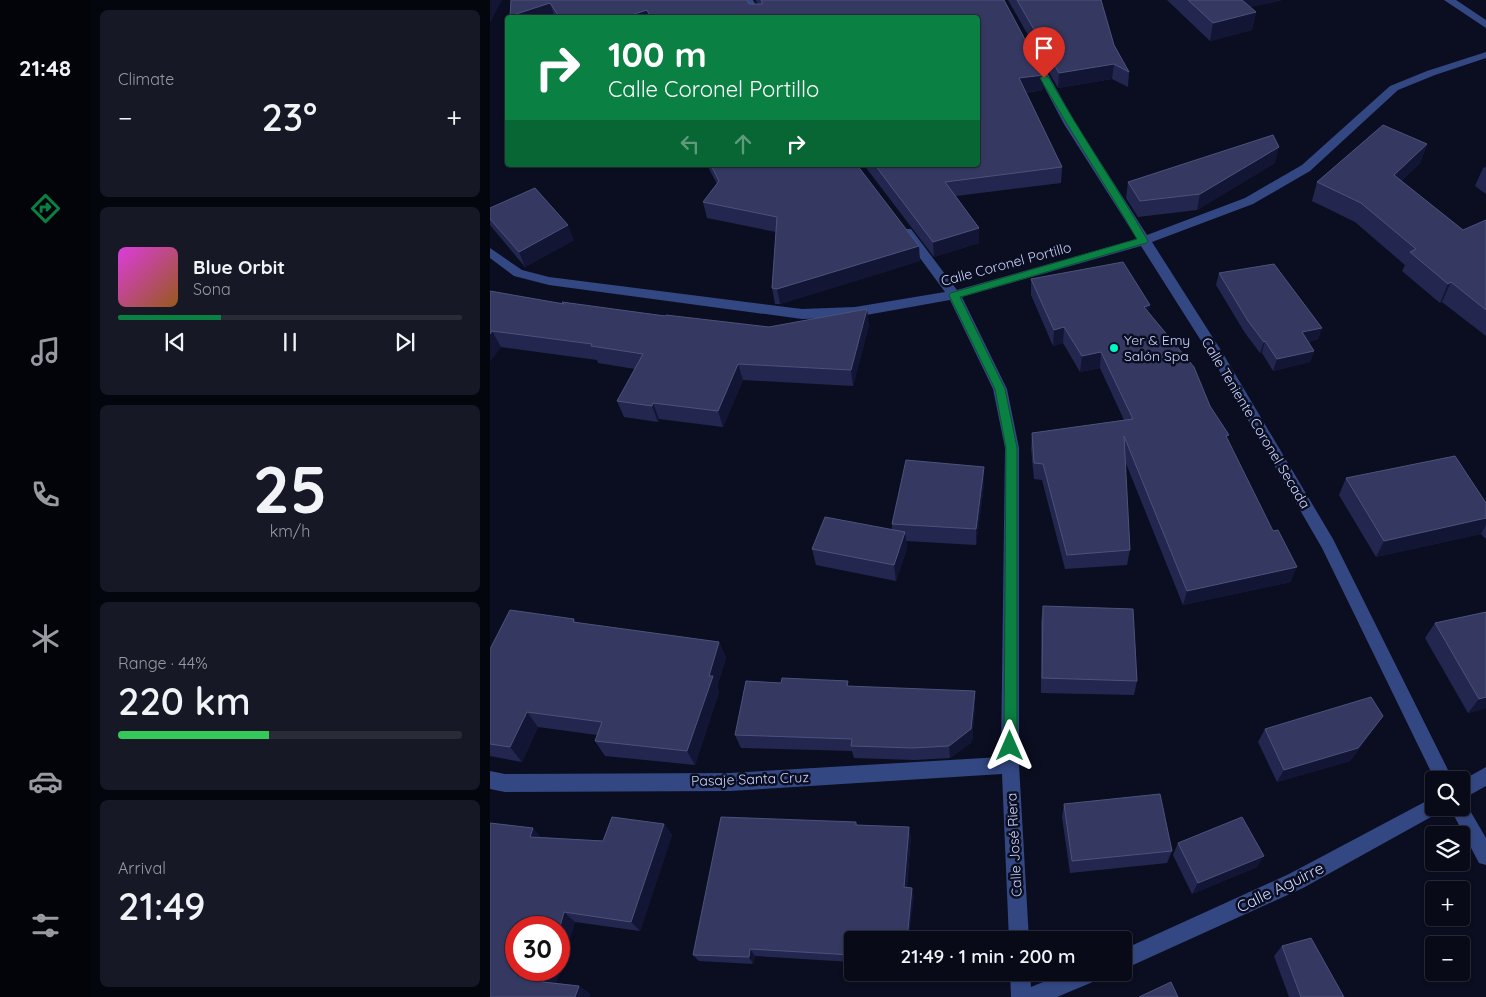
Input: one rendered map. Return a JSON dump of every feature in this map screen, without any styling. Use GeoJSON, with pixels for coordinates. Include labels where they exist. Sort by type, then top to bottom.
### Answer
{"type":"FeatureCollection","features":[{"type":"Feature","properties":{"kind":"street"},"geometry":{"type":"LineString","coordinates":[[748,0],[756,15]]}},
{"type":"Feature","properties":{"kind":"street"},"geometry":{"type":"LineString","coordinates":[[1449,0],[1486,25]]}},
{"type":"Feature","properties":{"kind":"street","name":"Calle Teniente Coronel Secada"},"geometry":{"type":"LineString","coordinates":[[1029,50],[1070,124],[1114,191],[1143,241],[1218,355],[1328,544],[1440,771]]}},
{"type":"Feature","properties":{"kind":"street","name":"Calle Coronel Portillo"},"geometry":{"type":"LineString","coordinates":[[490,252],[518,273],[549,281],[802,314],[855,312],[954,295],[1143,241],[1249,201],[1306,168],[1394,88],[1431,73],[1486,55]]}},
{"type":"Feature","properties":{"kind":"street","name":"Calle José Riera"},"geometry":{"type":"LineString","coordinates":[[896,219],[954,295],[1000,389],[1012,448],[1010,765],[1019,931]]}},
{"type":"Feature","properties":{"kind":"street","name":"Pasaje Santa Cruz"},"geometry":{"type":"LineString","coordinates":[[490,780],[505,783],[730,782],[1010,765]]}},
{"type":"Feature","properties":{"kind":"street"},"geometry":{"type":"LineString","coordinates":[[1470,786],[1486,776]]}},
{"type":"Feature","properties":{"kind":"street","name":"Calle Aguirre"},"geometry":{"type":"LineString","coordinates":[[1132,955],[1296,881],[1425,811]]}},
{"type":"Feature","properties":{"kind":"street"},"geometry":{"type":"LineString","coordinates":[[1464,816],[1486,856]]}},
{"type":"Feature","properties":{"kind":"street"},"geometry":{"type":"LineString","coordinates":[[1020,981],[1021,997]]}},
{"type":"Feature","properties":{"kind":"street"},"geometry":{"type":"LineString","coordinates":[[1032,997],[1070,981]]}},
{"type":"Feature","properties":{"kind":"building"},"geometry":{"type":"Polygon","coordinates":[[[511,0],[747,0],[749,4],[762,4],[761,0],[1004,0],[1044,75],[1019,78],[1062,167],[945,182],[979,228],[933,242],[877,167],[980,167],[980,15],[650,15],[647,10],[631,15],[558,15],[550,3],[510,15],[511,0]]]}},
{"type":"Feature","properties":{"kind":"building"},"geometry":{"type":"Polygon","coordinates":[[[1017,0],[1101,0],[1114,45],[1129,72],[1114,64],[1059,73],[1017,0]]]}},
{"type":"Feature","properties":{"kind":"building"},"geometry":{"type":"Polygon","coordinates":[[[1188,0],[1242,0],[1256,12],[1213,23],[1188,0]]]}},
{"type":"Feature","properties":{"kind":"building"},"geometry":{"type":"Polygon","coordinates":[[[1383,125],[1427,144],[1394,175],[1463,230],[1486,220],[1486,310],[1451,282],[1448,284],[1410,252],[1416,249],[1361,203],[1317,182],[1383,125]]]}},
{"type":"Feature","properties":{"kind":"building"},"geometry":{"type":"Polygon","coordinates":[[[1273,135],[1279,147],[1200,194],[1140,201],[1128,182],[1273,135]]]}},
{"type":"Feature","properties":{"kind":"building"},"geometry":{"type":"Polygon","coordinates":[[[712,167],[859,167],[919,246],[777,289],[772,288],[777,217],[703,202],[719,181],[712,167]]]}},
{"type":"Feature","properties":{"kind":"building"},"geometry":{"type":"Polygon","coordinates":[[[535,188],[568,225],[519,252],[490,219],[490,208],[535,188]]]}},
{"type":"Feature","properties":{"kind":"building"},"geometry":{"type":"Polygon","coordinates":[[[1123,262],[1150,305],[1144,307],[1194,367],[1210,406],[1229,435],[1226,436],[1273,531],[1278,530],[1297,567],[1187,591],[1124,436],[1130,550],[1067,555],[1043,464],[1034,463],[1032,433],[1133,419],[1101,352],[1082,356],[1064,327],[1054,330],[1031,279],[1123,262]]]}},
{"type":"Feature","properties":{"kind":"building"},"geometry":{"type":"Polygon","coordinates":[[[1274,264],[1322,328],[1302,332],[1314,351],[1277,359],[1248,321],[1219,273],[1274,264]]]}},
{"type":"Feature","properties":{"kind":"building"},"geometry":{"type":"Polygon","coordinates":[[[490,291],[564,304],[562,302],[665,316],[769,327],[867,309],[851,370],[738,364],[718,411],[653,403],[652,406],[617,401],[643,354],[591,346],[592,344],[492,331],[490,334],[490,291]]]}},
{"type":"Feature","properties":{"kind":"building"},"geometry":{"type":"Polygon","coordinates":[[[1455,456],[1486,503],[1486,518],[1384,541],[1346,478],[1455,456]]]}},
{"type":"Feature","properties":{"kind":"building"},"geometry":{"type":"Polygon","coordinates":[[[906,460],[984,467],[976,529],[892,524],[906,460]]]}},
{"type":"Feature","properties":{"kind":"building"},"geometry":{"type":"Polygon","coordinates":[[[825,517],[905,532],[894,565],[812,549],[825,517]]]}},
{"type":"Feature","properties":{"kind":"building"},"geometry":{"type":"Polygon","coordinates":[[[1043,606],[1133,609],[1137,681],[1042,678],[1043,606]]]}},
{"type":"Feature","properties":{"kind":"building"},"geometry":{"type":"Polygon","coordinates":[[[510,610],[574,619],[573,622],[719,642],[709,676],[713,676],[687,751],[595,741],[602,722],[527,712],[510,747],[490,744],[490,649],[510,610]]]}},
{"type":"Feature","properties":{"kind":"building"},"geometry":{"type":"Polygon","coordinates":[[[1486,612],[1486,697],[1479,699],[1435,623],[1486,612]]]}},
{"type":"Feature","properties":{"kind":"building"},"geometry":{"type":"Polygon","coordinates":[[[782,678],[848,681],[847,686],[975,691],[971,729],[949,746],[913,748],[851,746],[852,739],[735,735],[746,681],[781,683],[782,678]]]}},
{"type":"Feature","properties":{"kind":"building"},"geometry":{"type":"Polygon","coordinates":[[[1371,697],[1383,716],[1358,748],[1284,770],[1265,729],[1371,697]]]}},
{"type":"Feature","properties":{"kind":"building"},"geometry":{"type":"Polygon","coordinates":[[[1160,794],[1172,851],[1072,861],[1064,804],[1160,794]]]}},
{"type":"Feature","properties":{"kind":"building"},"geometry":{"type":"Polygon","coordinates":[[[612,817],[664,824],[631,922],[564,912],[563,916],[505,916],[505,981],[543,981],[579,986],[575,997],[490,997],[490,823],[533,828],[530,837],[603,841],[612,817]]]}},
{"type":"Feature","properties":{"kind":"building"},"geometry":{"type":"Polygon","coordinates":[[[721,817],[856,822],[856,825],[909,827],[904,887],[912,888],[908,931],[844,931],[844,955],[750,949],[749,957],[693,955],[721,817]]]}},
{"type":"Feature","properties":{"kind":"building"},"geometry":{"type":"Polygon","coordinates":[[[1242,817],[1264,856],[1198,883],[1178,843],[1242,817]]]}},
{"type":"Feature","properties":{"kind":"building"},"geometry":{"type":"Polygon","coordinates":[[[1311,938],[1344,997],[1301,997],[1282,946],[1311,938]]]}},
{"type":"Feature","properties":{"kind":"building"},"geometry":{"type":"Polygon","coordinates":[[[1171,982],[1178,997],[1139,997],[1171,982]]]}},
{"type":"Feature","properties":{"kind":"place","name":"Yer & Emy Salón Spa"},"geometry":{"type":"Point","coordinates":[1114,348]}},
{"type":"Feature","properties":{"kind":"route"},"geometry":{"type":"LineString","coordinates":[[1010,746],[1012,448],[1000,389],[954,295],[1143,241],[1114,191],[1070,124],[1044,78]]}}]}
